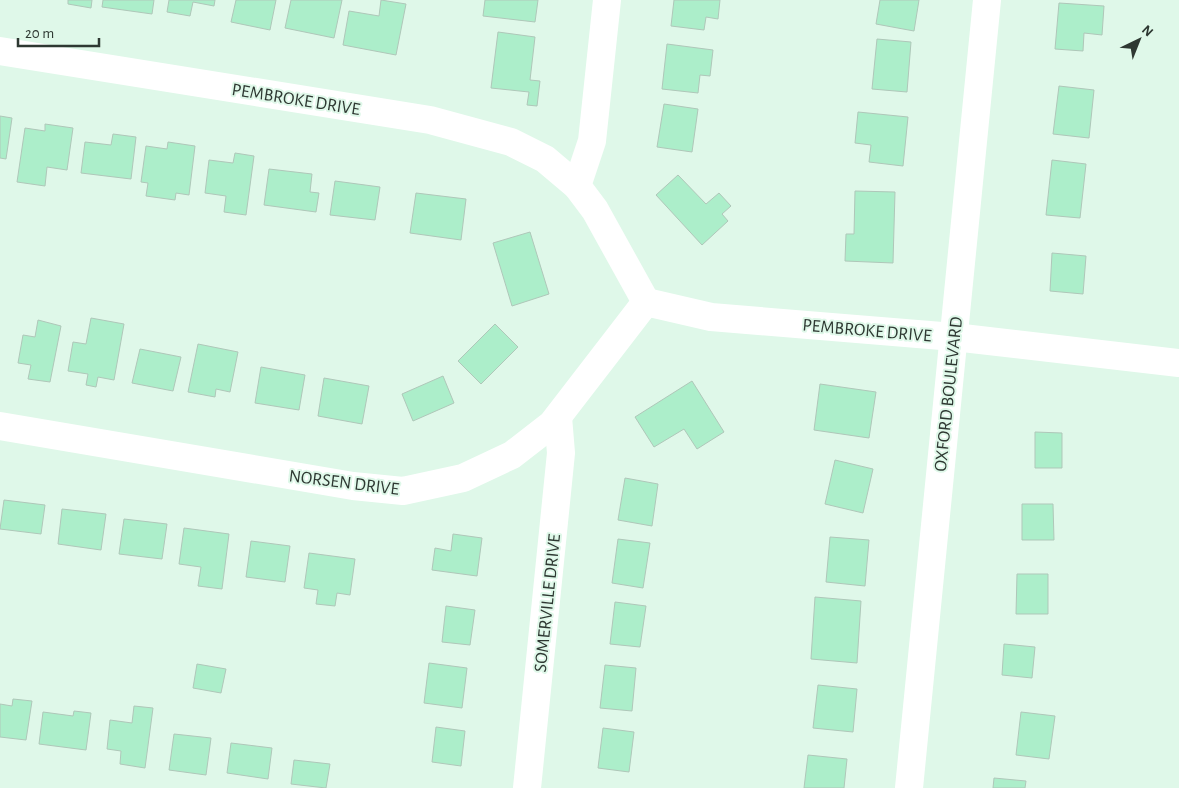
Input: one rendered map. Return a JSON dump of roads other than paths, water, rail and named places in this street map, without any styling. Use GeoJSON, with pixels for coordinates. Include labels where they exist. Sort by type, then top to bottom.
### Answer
{"type":"FeatureCollection","features":[{"type":"Feature","properties":{"kind":"street"},"geometry":{"type":"LineString","coordinates":[[607,0],[592,141],[577,186],[595,210],[646,302]]}},
{"type":"Feature","properties":{"kind":"street","name":"OXFORD BOULEVARD"},"geometry":{"type":"LineString","coordinates":[[909,788],[987,0]]}},
{"type":"Feature","properties":{"kind":"street","name":"PEMBROKE DRIVE"},"geometry":{"type":"LineString","coordinates":[[0,52],[430,120],[511,142],[545,159],[577,186]]}},
{"type":"Feature","properties":{"kind":"street","name":"PEMBROKE DRIVE"},"geometry":{"type":"LineString","coordinates":[[646,302],[710,317],[954,337],[1179,362]]}},
{"type":"Feature","properties":{"kind":"street","name":"NORSEN DRIVE"},"geometry":{"type":"LineString","coordinates":[[0,426],[353,486],[403,491],[462,478],[512,455],[558,417],[646,302]]}},
{"type":"Feature","properties":{"kind":"street","name":"SOMERVILLE DRIVE"},"geometry":{"type":"LineString","coordinates":[[527,788],[561,453],[558,417]]}}]}
